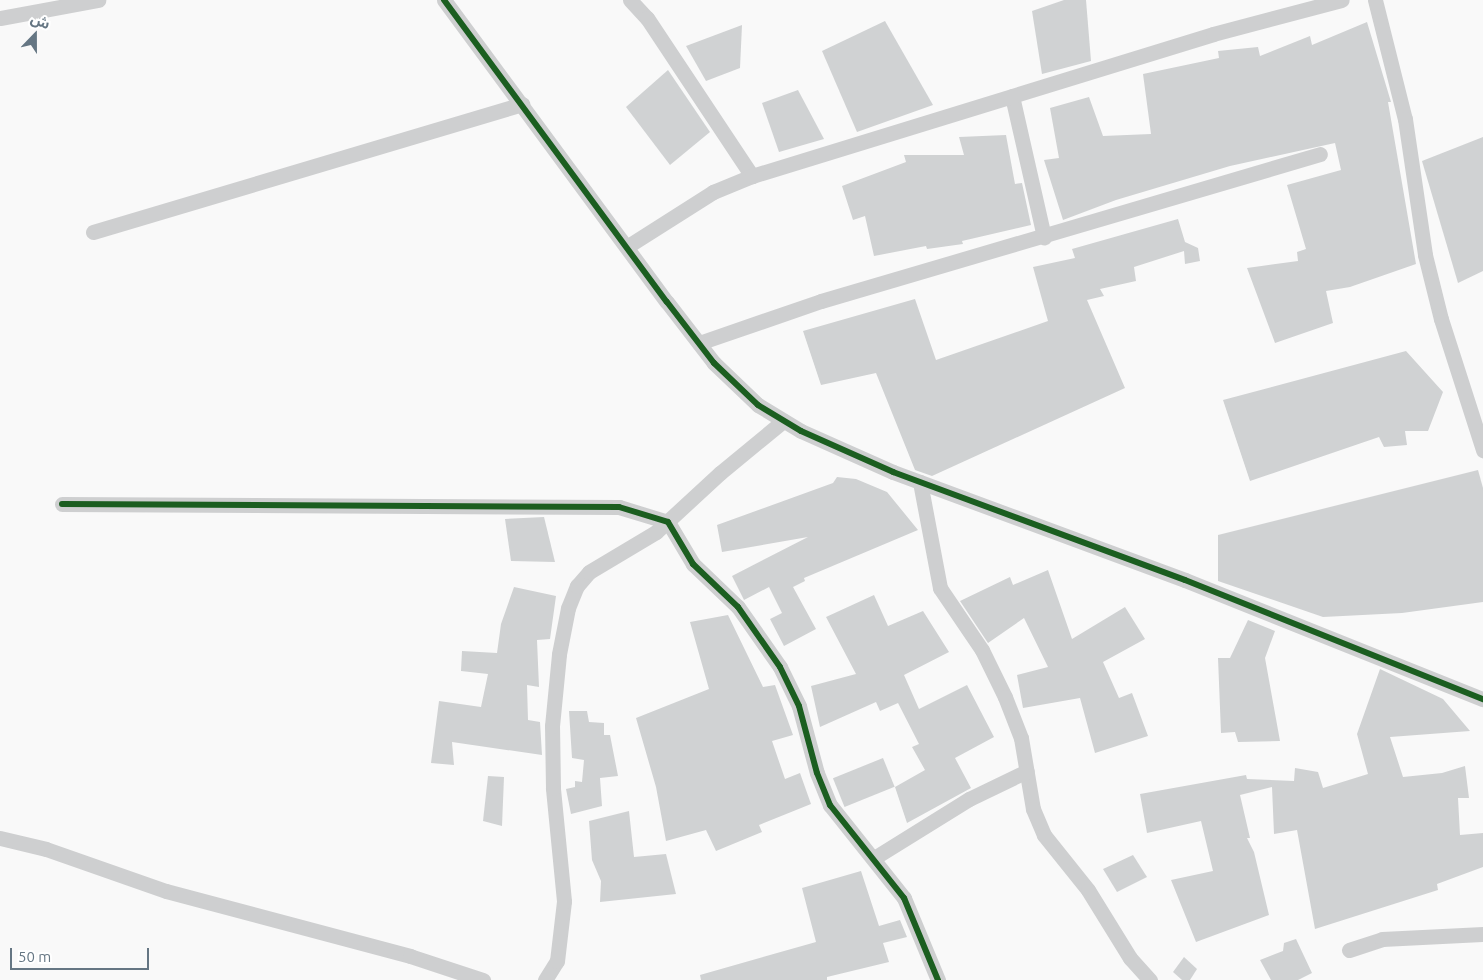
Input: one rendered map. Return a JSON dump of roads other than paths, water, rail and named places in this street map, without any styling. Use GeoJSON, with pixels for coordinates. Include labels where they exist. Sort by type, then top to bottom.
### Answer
{"type":"FeatureCollection","features":[{"type":"Feature","properties":{"kind":"street"},"geometry":{"type":"LineString","coordinates":[[0,18],[98,0]]}},
{"type":"Feature","properties":{"kind":"street"},"geometry":{"type":"LineString","coordinates":[[444,0],[699,343],[734,386],[782,421],[920,482],[1185,580],[1483,699]]}},
{"type":"Feature","properties":{"kind":"street"},"geometry":{"type":"LineString","coordinates":[[630,0],[647,18],[752,176]]}},
{"type":"Feature","properties":{"kind":"street"},"geometry":{"type":"LineString","coordinates":[[628,246],[713,192],[752,176],[1213,34],[1342,0]]}},
{"type":"Feature","properties":{"kind":"street"},"geometry":{"type":"LineString","coordinates":[[1375,0],[1405,119],[1425,255],[1441,319],[1483,450]]}},
{"type":"Feature","properties":{"kind":"street"},"geometry":{"type":"LineString","coordinates":[[1012,96],[1044,238]]}},
{"type":"Feature","properties":{"kind":"street"},"geometry":{"type":"LineString","coordinates":[[93,232],[522,104]]}},
{"type":"Feature","properties":{"kind":"street"},"geometry":{"type":"LineString","coordinates":[[699,343],[821,301],[1044,238],[1320,154]]}},
{"type":"Feature","properties":{"kind":"street"},"geometry":{"type":"LineString","coordinates":[[545,980],[557,961],[564,902],[553,788],[552,726],[559,654],[568,608],[577,586],[589,572],[636,545],[668,522],[720,472],[782,421]]}},
{"type":"Feature","properties":{"kind":"street"},"geometry":{"type":"LineString","coordinates":[[920,482],[940,588],[982,650],[1006,697],[1021,738],[1033,809],[1044,835],[1088,890],[1130,958],[1150,980]]}},
{"type":"Feature","properties":{"kind":"street"},"geometry":{"type":"LineString","coordinates":[[62,504],[619,507],[668,522],[693,564],[738,607],[780,667],[799,706],[817,773],[830,805],[856,842],[874,858],[904,898],[938,980]]}},
{"type":"Feature","properties":{"kind":"street"},"geometry":{"type":"LineString","coordinates":[[874,858],[952,808],[1027,771]]}},
{"type":"Feature","properties":{"kind":"street"},"geometry":{"type":"LineString","coordinates":[[0,838],[46,849],[166,891],[410,956],[483,980]]}},
{"type":"Feature","properties":{"kind":"street"},"geometry":{"type":"LineString","coordinates":[[1349,950],[1382,939],[1483,934]]}}]}
